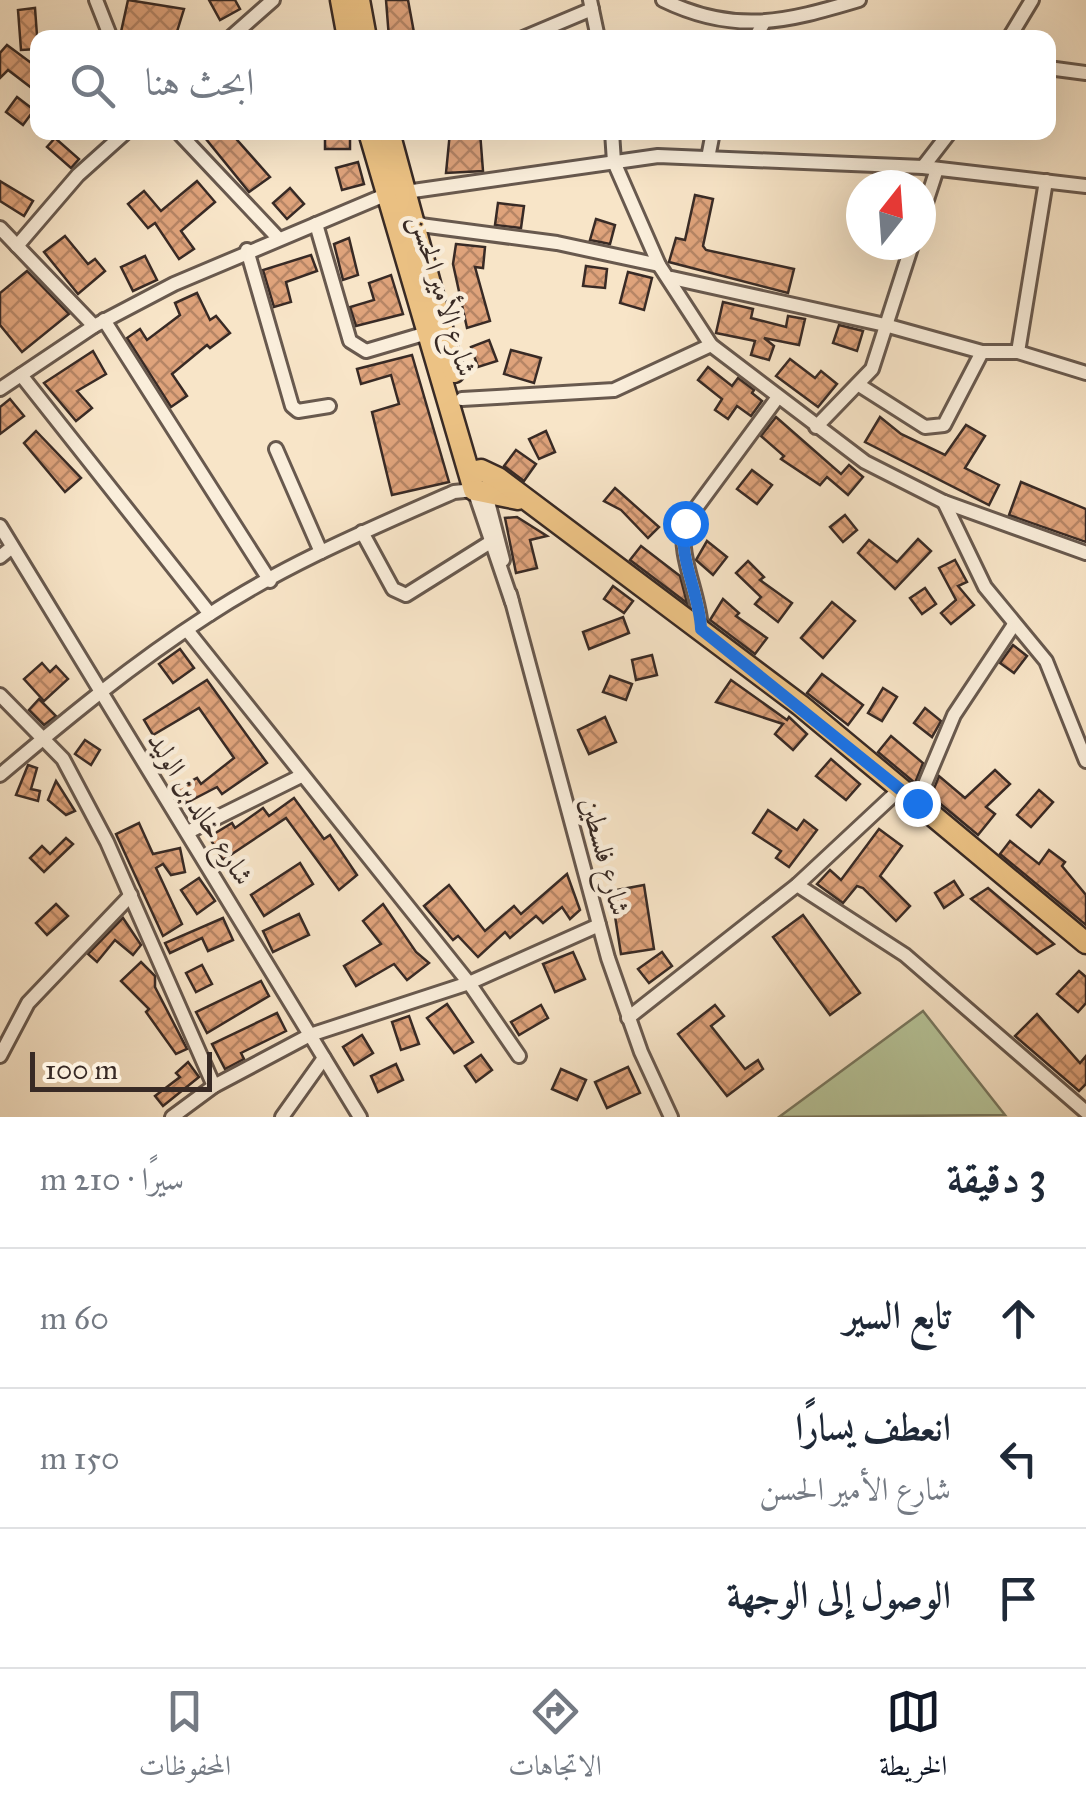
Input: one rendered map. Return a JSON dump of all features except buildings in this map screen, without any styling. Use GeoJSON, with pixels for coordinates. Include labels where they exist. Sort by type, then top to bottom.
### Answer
{"type":"FeatureCollection","features":[{"type":"Feature","properties":{"kind":"main road"},"geometry":{"type":"LineString","coordinates":[[342,0],[347,30]]}},
{"type":"Feature","properties":{"kind":"main road"},"geometry":{"type":"LineString","coordinates":[[359,0],[365,30]]}},
{"type":"Feature","properties":{"kind":"main road","name":"شارع الأمير الحسن"},"geometry":{"type":"LineString","coordinates":[[372,140],[412,224],[462,399],[473,483]]}},
{"type":"Feature","properties":{"kind":"main road","name":"شارع الأمير الحسن"},"geometry":{"type":"LineString","coordinates":[[390,140],[395,192],[427,333],[473,483]]}},
{"type":"Feature","properties":{"kind":"main road"},"geometry":{"type":"LineString","coordinates":[[473,483],[498,478],[701,629],[1086,943]]}},
{"type":"Feature","properties":{"kind":"street"},"geometry":{"type":"LineString","coordinates":[[96,0],[109,30]]}},
{"type":"Feature","properties":{"kind":"street"},"geometry":{"type":"LineString","coordinates":[[237,30],[259,5],[273,0]]}},
{"type":"Feature","properties":{"kind":"street"},"geometry":{"type":"LineString","coordinates":[[663,0],[709,19],[763,24],[859,0]]}},
{"type":"Feature","properties":{"kind":"street"},"geometry":{"type":"LineString","coordinates":[[1014,30],[1032,0]]}},
{"type":"Feature","properties":{"kind":"street"},"geometry":{"type":"LineString","coordinates":[[539,30],[591,4],[596,30]]}},
{"type":"Feature","properties":{"kind":"street"},"geometry":{"type":"LineString","coordinates":[[760,30],[763,24]]}},
{"type":"Feature","properties":{"kind":"street"},"geometry":{"type":"LineString","coordinates":[[1056,69],[1086,74]]}},
{"type":"Feature","properties":{"kind":"street"},"geometry":{"type":"LineString","coordinates":[[17,246],[78,176],[117,140]]}},
{"type":"Feature","properties":{"kind":"street"},"geometry":{"type":"LineString","coordinates":[[186,140],[278,238]]}},
{"type":"Feature","properties":{"kind":"street"},"geometry":{"type":"LineString","coordinates":[[613,140],[614,162],[659,265],[672,278],[711,345],[865,462],[944,502],[1086,554]]}},
{"type":"Feature","properties":{"kind":"street"},"geometry":{"type":"LineString","coordinates":[[708,158],[711,140]]}},
{"type":"Feature","properties":{"kind":"street"},"geometry":{"type":"LineString","coordinates":[[930,168],[946,140]]}},
{"type":"Feature","properties":{"kind":"street"},"geometry":{"type":"LineString","coordinates":[[0,389],[99,323],[247,250],[395,192],[658,156],[930,168],[1086,186]]}},
{"type":"Feature","properties":{"kind":"street"},"geometry":{"type":"LineString","coordinates":[[1018,352],[1046,181]]}},
{"type":"Feature","properties":{"kind":"street"},"geometry":{"type":"LineString","coordinates":[[316,224],[350,342],[366,351],[427,333]]}},
{"type":"Feature","properties":{"kind":"street"},"geometry":{"type":"LineString","coordinates":[[412,224],[557,243],[659,265]]}},
{"type":"Feature","properties":{"kind":"street"},"geometry":{"type":"LineString","coordinates":[[0,228],[99,323],[270,580]]}},
{"type":"Feature","properties":{"kind":"street"},"geometry":{"type":"LineString","coordinates":[[247,250],[292,406],[298,411],[329,406]]}},
{"type":"Feature","properties":{"kind":"street"},"geometry":{"type":"LineString","coordinates":[[816,427],[872,369],[907,260]]}},
{"type":"Feature","properties":{"kind":"street"},"geometry":{"type":"LineString","coordinates":[[672,278],[886,325],[982,352],[1018,352],[1086,374]]}},
{"type":"Feature","properties":{"kind":"street"},"geometry":{"type":"LineString","coordinates":[[462,399],[614,390],[711,345]]}},
{"type":"Feature","properties":{"kind":"street"},"geometry":{"type":"LineString","coordinates":[[860,385],[925,427],[938,428],[944,425],[982,352]]}},
{"type":"Feature","properties":{"kind":"street"},"geometry":{"type":"LineString","coordinates":[[21,375],[210,614]]}},
{"type":"Feature","properties":{"kind":"street"},"geometry":{"type":"LineString","coordinates":[[701,629],[696,590],[682,538],[685,523],[778,397]]}},
{"type":"Feature","properties":{"kind":"street"},"geometry":{"type":"LineString","coordinates":[[276,449],[321,552]]}},
{"type":"Feature","properties":{"kind":"street"},"geometry":{"type":"LineString","coordinates":[[0,775],[100,694],[210,614],[321,552],[473,483]]}},
{"type":"Feature","properties":{"kind":"street","name":"شارع فلسطين"},"geometry":{"type":"LineString","coordinates":[[473,483],[489,544],[512,602]]}},
{"type":"Feature","properties":{"kind":"street","name":"شارع فلسطين"},"geometry":{"type":"LineString","coordinates":[[473,483],[512,602],[599,925],[628,1018],[670,1117]]}},
{"type":"Feature","properties":{"kind":"street"},"geometry":{"type":"LineString","coordinates":[[944,502],[985,587],[1013,626],[1046,661],[1086,761]]}},
{"type":"Feature","properties":{"kind":"street","name":"شارع خالد بن الوليد"},"geometry":{"type":"LineString","coordinates":[[0,526],[360,1117]]}},
{"type":"Feature","properties":{"kind":"street"},"geometry":{"type":"LineString","coordinates":[[362,532],[394,589],[406,596],[489,544]]}},
{"type":"Feature","properties":{"kind":"street"},"geometry":{"type":"LineString","coordinates":[[0,557],[12,547]]}},
{"type":"Feature","properties":{"kind":"street"},"geometry":{"type":"LineString","coordinates":[[917,803],[954,715],[1013,626]]}},
{"type":"Feature","properties":{"kind":"street"},"geometry":{"type":"LineString","coordinates":[[187,630],[469,983],[519,1056]]}},
{"type":"Feature","properties":{"kind":"street"},"geometry":{"type":"LineString","coordinates":[[0,695],[63,758],[131,895],[214,1086]]}},
{"type":"Feature","properties":{"kind":"street"},"geometry":{"type":"LineString","coordinates":[[188,832],[301,776]]}},
{"type":"Feature","properties":{"kind":"street"},"geometry":{"type":"LineString","coordinates":[[628,1018],[796,885],[900,789]]}},
{"type":"Feature","properties":{"kind":"street"},"geometry":{"type":"LineString","coordinates":[[796,885],[904,955],[1086,1115]]}},
{"type":"Feature","properties":{"kind":"street"},"geometry":{"type":"LineString","coordinates":[[0,1056],[28,1002],[131,895]]}},
{"type":"Feature","properties":{"kind":"street"},"geometry":{"type":"LineString","coordinates":[[172,1117],[214,1086],[310,1035],[469,983],[599,925]]}},
{"type":"Feature","properties":{"kind":"street"},"geometry":{"type":"LineString","coordinates":[[282,1117],[324,1058]]}},
{"type":"Feature","properties":{"kind":"green space"},"geometry":{"type":"Polygon","coordinates":[[[923,1011],[1005,1115],[779,1117],[923,1011]]]}},
{"type":"Feature","properties":{"kind":"route"},"geometry":{"type":"LineString","coordinates":[[685,523],[682,538],[700,606],[701,629],[917,803]]}}]}
